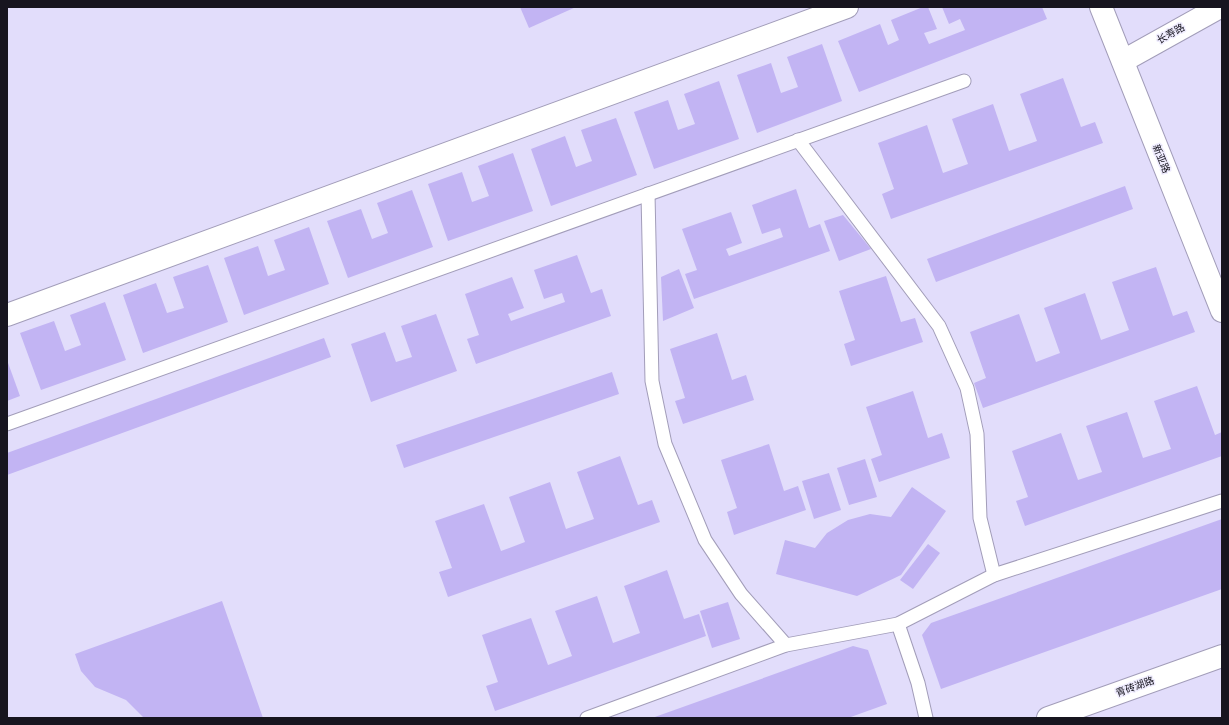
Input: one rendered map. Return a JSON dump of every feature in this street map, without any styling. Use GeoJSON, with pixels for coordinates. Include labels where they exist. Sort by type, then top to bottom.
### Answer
{"type":"FeatureCollection","features":[{"type":"Feature","properties":{"kind":"street"},"geometry":{"type":"LineString","coordinates":[[7,316],[847,7]]}},
{"type":"Feature","properties":{"kind":"street","name":"新亚路"},"geometry":{"type":"LineString","coordinates":[[1101,7],[1222,311]]}},
{"type":"Feature","properties":{"kind":"street","name":"长寿路"},"geometry":{"type":"LineString","coordinates":[[1123,61],[1220,7]]}},
{"type":"Feature","properties":{"kind":"street","name":"青砖湖路"},"geometry":{"type":"LineString","coordinates":[[1048,718],[1222,656]]}},
{"type":"Feature","properties":{"kind":"lane"},"geometry":{"type":"LineString","coordinates":[[7,424],[964,81]]}},
{"type":"Feature","properties":{"kind":"lane"},"geometry":{"type":"LineString","coordinates":[[798,140],[940,326],[967,388],[977,434],[980,518],[994,575]]}},
{"type":"Feature","properties":{"kind":"lane"},"geometry":{"type":"LineString","coordinates":[[648,194],[652,381],[665,444],[705,540],[741,594],[786,645]]}},
{"type":"Feature","properties":{"kind":"lane"},"geometry":{"type":"LineString","coordinates":[[587,718],[786,645],[898,624],[994,575],[1222,500]]}},
{"type":"Feature","properties":{"kind":"lane"},"geometry":{"type":"LineString","coordinates":[[898,624],[918,683],[926,718]]}},
{"type":"Feature","properties":{"kind":"building"},"geometry":{"type":"Polygon","coordinates":[[[520,7],[576,7],[529,28],[520,7]]]}},
{"type":"Feature","properties":{"kind":"building"},"geometry":{"type":"Polygon","coordinates":[[[923,7],[928,7],[937,29],[924,33],[929,44],[965,30],[960,19],[949,24],[942,7],[1042,7],[1047,19],[859,92],[838,41],[880,24],[888,45],[899,40],[891,20],[923,7]]]}},
{"type":"Feature","properties":{"kind":"building"},"geometry":{"type":"Polygon","coordinates":[[[822,44],[842,101],[757,133],[737,75],[771,63],[781,93],[798,87],[787,57],[822,44]]]}},
{"type":"Feature","properties":{"kind":"building"},"geometry":{"type":"Polygon","coordinates":[[[1063,78],[1081,127],[1095,122],[1103,143],[891,219],[882,194],[894,189],[878,143],[927,125],[943,173],[968,164],[952,119],[993,104],[1009,151],[1037,141],[1020,94],[1063,78]]]}},
{"type":"Feature","properties":{"kind":"building"},"geometry":{"type":"Polygon","coordinates":[[[719,81],[739,139],[654,169],[634,112],[668,100],[678,130],[695,124],[684,94],[719,81]]]}},
{"type":"Feature","properties":{"kind":"building"},"geometry":{"type":"Polygon","coordinates":[[[616,118],[637,175],[551,206],[531,149],[565,136],[576,167],[592,161],[581,130],[616,118]]]}},
{"type":"Feature","properties":{"kind":"building"},"geometry":{"type":"Polygon","coordinates":[[[513,153],[533,211],[448,241],[428,184],[462,172],[472,202],[489,196],[478,166],[513,153]]]}},
{"type":"Feature","properties":{"kind":"building"},"geometry":{"type":"Polygon","coordinates":[[[1125,186],[1133,209],[936,282],[927,259],[1125,186]]]}},
{"type":"Feature","properties":{"kind":"building"},"geometry":{"type":"Polygon","coordinates":[[[796,189],[809,228],[820,224],[830,251],[694,299],[685,274],[697,270],[682,229],[731,212],[742,243],[726,249],[729,256],[783,237],[780,228],[762,234],[752,205],[796,189]]]}},
{"type":"Feature","properties":{"kind":"building"},"geometry":{"type":"Polygon","coordinates":[[[412,190],[433,247],[348,278],[327,221],[361,209],[372,239],[388,233],[377,203],[412,190]]]}},
{"type":"Feature","properties":{"kind":"building"},"geometry":{"type":"Polygon","coordinates":[[[843,215],[871,249],[839,261],[824,221],[843,215]]]}},
{"type":"Feature","properties":{"kind":"building"},"geometry":{"type":"Polygon","coordinates":[[[309,227],[329,284],[244,315],[224,258],[258,246],[268,276],[285,270],[274,240],[309,227]]]}},
{"type":"Feature","properties":{"kind":"building"},"geometry":{"type":"Polygon","coordinates":[[[577,255],[591,293],[602,289],[611,316],[476,364],[467,339],[479,335],[465,294],[512,277],[524,308],[508,314],[511,321],[565,302],[562,293],[544,299],[534,270],[577,255]]]}},
{"type":"Feature","properties":{"kind":"building"},"geometry":{"type":"Polygon","coordinates":[[[208,265],[228,322],[143,353],[123,295],[156,283],[167,313],[184,308],[173,277],[208,265]]]}},
{"type":"Feature","properties":{"kind":"building"},"geometry":{"type":"Polygon","coordinates":[[[1156,267],[1173,316],[1187,311],[1195,332],[983,408],[974,383],[986,378],[970,332],[1019,314],[1036,362],[1060,353],[1044,308],[1085,293],[1101,340],[1129,330],[1112,282],[1156,267]]]}},
{"type":"Feature","properties":{"kind":"building"},"geometry":{"type":"Polygon","coordinates":[[[679,269],[694,308],[663,321],[661,277],[679,269]]]}},
{"type":"Feature","properties":{"kind":"building"},"geometry":{"type":"Polygon","coordinates":[[[886,276],[901,322],[915,318],[923,342],[851,366],[844,344],[855,340],[839,291],[886,276]]]}},
{"type":"Feature","properties":{"kind":"building"},"geometry":{"type":"Polygon","coordinates":[[[105,302],[126,360],[41,390],[20,333],[54,321],[65,351],[81,345],[70,315],[105,302]]]}},
{"type":"Feature","properties":{"kind":"building"},"geometry":{"type":"Polygon","coordinates":[[[436,314],[457,371],[371,402],[351,344],[385,332],[396,362],[412,357],[401,326],[436,314]]]}},
{"type":"Feature","properties":{"kind":"building"},"geometry":{"type":"Polygon","coordinates":[[[717,333],[732,380],[746,375],[754,400],[683,424],[675,401],[685,398],[670,349],[717,333]]]}},
{"type":"Feature","properties":{"kind":"building"},"geometry":{"type":"Polygon","coordinates":[[[324,338],[331,357],[7,475],[7,453],[324,338]]]}},
{"type":"Feature","properties":{"kind":"building"},"geometry":{"type":"Polygon","coordinates":[[[7,360],[20,396],[7,401],[7,360]]]}},
{"type":"Feature","properties":{"kind":"building"},"geometry":{"type":"Polygon","coordinates":[[[612,372],[619,394],[404,468],[396,445],[612,372]]]}},
{"type":"Feature","properties":{"kind":"building"},"geometry":{"type":"Polygon","coordinates":[[[1197,386],[1215,435],[1222,432],[1222,456],[1025,526],[1016,501],[1028,497],[1012,451],[1061,433],[1078,480],[1102,472],[1086,426],[1127,412],[1143,458],[1171,449],[1154,401],[1197,386]]]}},
{"type":"Feature","properties":{"kind":"building"},"geometry":{"type":"Polygon","coordinates":[[[913,391],[928,438],[942,433],[950,458],[879,482],[871,459],[882,455],[866,407],[913,391]]]}},
{"type":"Feature","properties":{"kind":"building"},"geometry":{"type":"Polygon","coordinates":[[[769,444],[784,491],[798,486],[806,510],[734,535],[727,512],[737,508],[721,460],[769,444]]]}},
{"type":"Feature","properties":{"kind":"building"},"geometry":{"type":"Polygon","coordinates":[[[620,456],[638,505],[652,500],[660,522],[448,597],[439,572],[452,568],[435,521],[484,504],[501,551],[525,542],[509,497],[550,482],[566,529],[594,519],[577,472],[620,456]]]}},
{"type":"Feature","properties":{"kind":"building"},"geometry":{"type":"Polygon","coordinates":[[[865,459],[877,497],[849,505],[837,468],[865,459]]]}},
{"type":"Feature","properties":{"kind":"building"},"geometry":{"type":"Polygon","coordinates":[[[829,473],[841,510],[814,519],[802,481],[829,473]]]}},
{"type":"Feature","properties":{"kind":"building"},"geometry":{"type":"Polygon","coordinates":[[[912,487],[946,511],[901,575],[857,596],[776,574],[785,540],[815,548],[827,533],[848,520],[870,514],[891,517],[912,487]]]}},
{"type":"Feature","properties":{"kind":"building"},"geometry":{"type":"Polygon","coordinates":[[[1222,519],[1222,589],[941,689],[922,635],[931,623],[1222,519]]]}},
{"type":"Feature","properties":{"kind":"building"},"geometry":{"type":"Polygon","coordinates":[[[928,544],[940,553],[913,589],[900,580],[928,544]]]}},
{"type":"Feature","properties":{"kind":"building"},"geometry":{"type":"Polygon","coordinates":[[[667,570],[684,619],[699,614],[706,636],[495,711],[486,686],[498,682],[482,635],[531,618],[548,665],[572,656],[555,611],[597,596],[613,643],[640,633],[624,586],[667,570]]]}},
{"type":"Feature","properties":{"kind":"building"},"geometry":{"type":"Polygon","coordinates":[[[222,601],[263,718],[144,718],[126,700],[95,687],[81,671],[75,654],[222,601]]]}},
{"type":"Feature","properties":{"kind":"building"},"geometry":{"type":"Polygon","coordinates":[[[728,602],[740,639],[712,648],[700,611],[728,602]]]}},
{"type":"Feature","properties":{"kind":"building"},"geometry":{"type":"Polygon","coordinates":[[[853,646],[868,650],[887,704],[848,718],[652,718],[853,646]]]}}]}
